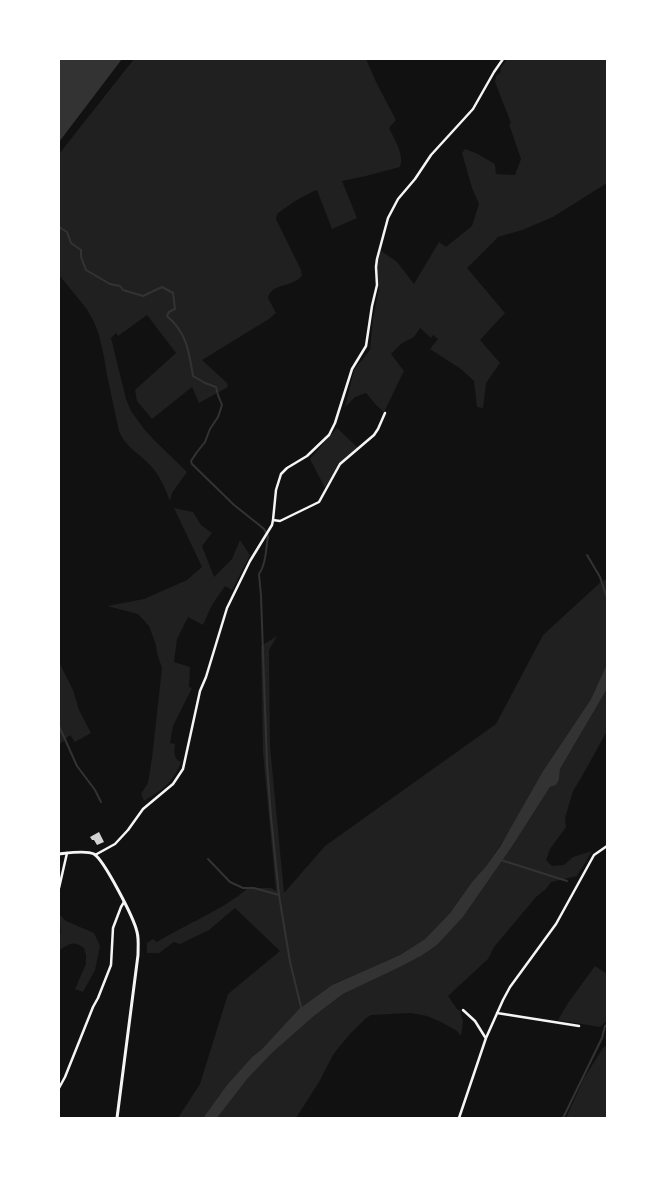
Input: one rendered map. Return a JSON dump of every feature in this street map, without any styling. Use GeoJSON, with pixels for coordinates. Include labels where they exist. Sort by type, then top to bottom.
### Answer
{"type":"FeatureCollection","features":[{"type":"Feature","properties":{"kind":"street"},"geometry":{"type":"LineString","coordinates":[[95,855],[115,844],[131,827],[143,809],[173,784],[182,769],[200,692],[227,608],[273,520],[276,490],[281,474],[287,468],[307,456],[328,435],[335,423],[352,369],[366,346],[377,285],[377,259],[388,218],[398,199],[415,179],[431,155],[473,109],[503,59]]}},
{"type":"Feature","properties":{"kind":"street"},"geometry":{"type":"LineString","coordinates":[[273,520],[280,521],[319,502],[340,464],[374,435],[386,413]]}},
{"type":"Feature","properties":{"kind":"street"},"geometry":{"type":"LineString","coordinates":[[459,1118],[486,1038],[496,1013],[510,987],[556,924],[594,855],[607,846]]}},
{"type":"Feature","properties":{"kind":"street"},"geometry":{"type":"LineString","coordinates":[[59,854],[90,852],[95,855],[104,866],[137,930],[136,969],[117,1118]]}},
{"type":"Feature","properties":{"kind":"street"},"geometry":{"type":"LineString","coordinates":[[59,888],[67,854]]}},
{"type":"Feature","properties":{"kind":"street"},"geometry":{"type":"LineString","coordinates":[[59,1088],[110,965],[113,928],[124,902]]}},
{"type":"Feature","properties":{"kind":"street"},"geometry":{"type":"LineString","coordinates":[[463,1010],[475,1021],[486,1038]]}},
{"type":"Feature","properties":{"kind":"street"},"geometry":{"type":"LineString","coordinates":[[496,1013],[579,1026]]}},
{"type":"Feature","properties":{"kind":"shaded area"},"geometry":{"type":"Polygon","coordinates":[[[59,59],[122,59],[59,142],[59,59]]]}},
{"type":"Feature","properties":{"kind":"shaded area"},"geometry":{"type":"Polygon","coordinates":[[[134,59],[366,59],[396,120],[389,128],[401,157],[400,167],[342,181],[357,218],[332,229],[317,190],[296,200],[277,214],[276,219],[301,270],[302,276],[269,294],[268,298],[276,313],[269,319],[202,360],[227,383],[228,387],[199,403],[192,387],[152,419],[137,401],[135,390],[176,353],[147,315],[118,336],[116,333],[111,338],[126,399],[131,411],[155,441],[187,472],[172,493],[170,501],[162,482],[154,470],[129,446],[119,431],[99,335],[94,322],[86,308],[59,275],[59,154],[134,59]]]}},
{"type":"Feature","properties":{"kind":"shaded area"},"geometry":{"type":"Polygon","coordinates":[[[507,59],[607,59],[607,183],[553,217],[522,230],[498,237],[467,268],[505,313],[480,340],[500,363],[486,383],[483,408],[477,407],[474,381],[461,369],[430,349],[438,339],[433,335],[431,338],[420,328],[414,337],[402,343],[391,354],[404,371],[384,412],[366,393],[355,397],[345,407],[354,370],[370,350],[373,318],[379,289],[377,264],[380,250],[397,262],[414,284],[439,242],[446,247],[472,226],[479,204],[472,188],[462,153],[465,149],[493,163],[496,174],[515,175],[521,159],[509,124],[511,123],[495,82],[496,76],[501,72],[500,69],[507,59]]]}},
{"type":"Feature","properties":{"kind":"shaded area"},"geometry":{"type":"Polygon","coordinates":[[[337,428],[358,448],[339,464],[325,488],[310,459],[337,428]]]}},
{"type":"Feature","properties":{"kind":"shaded area"},"geometry":{"type":"Polygon","coordinates":[[[174,508],[193,512],[201,525],[212,533],[202,546],[214,577],[232,559],[240,540],[250,555],[232,590],[225,586],[212,605],[203,625],[188,617],[177,639],[174,662],[190,667],[189,687],[192,688],[173,726],[170,743],[175,744],[175,757],[181,762],[175,775],[167,785],[144,801],[141,794],[148,783],[162,668],[149,626],[138,614],[107,606],[144,599],[187,580],[202,567],[174,508]]]}},
{"type":"Feature","properties":{"kind":"shaded area"},"geometry":{"type":"Polygon","coordinates":[[[607,579],[607,664],[591,699],[543,771],[511,829],[487,865],[472,882],[450,913],[425,939],[400,955],[332,985],[299,1009],[227,1085],[203,1118],[178,1118],[200,1084],[228,994],[280,951],[235,908],[209,930],[180,944],[174,942],[159,953],[147,953],[147,943],[153,939],[157,942],[216,910],[248,888],[271,888],[276,891],[263,753],[261,646],[277,636],[269,650],[270,746],[284,893],[325,846],[496,724],[543,635],[602,581],[607,579]]]}},
{"type":"Feature","properties":{"kind":"shaded area"},"geometry":{"type":"Polygon","coordinates":[[[59,662],[91,733],[75,742],[70,735],[59,745],[59,662]]]}},
{"type":"Feature","properties":{"kind":"shaded area"},"geometry":{"type":"Polygon","coordinates":[[[607,664],[607,689],[560,769],[559,780],[556,785],[550,787],[513,845],[463,917],[437,945],[421,956],[343,994],[314,1016],[273,1052],[248,1078],[217,1118],[203,1118],[227,1085],[299,1009],[332,985],[400,955],[425,939],[450,913],[501,845],[543,771],[591,699],[607,664]]]}},
{"type":"Feature","properties":{"kind":"shaded area"},"geometry":{"type":"Polygon","coordinates":[[[607,689],[607,731],[573,791],[565,818],[566,827],[550,849],[546,860],[552,866],[564,865],[573,857],[592,851],[577,876],[551,882],[536,897],[494,947],[488,959],[448,996],[460,1011],[463,1021],[461,1036],[457,1031],[427,1016],[411,1013],[371,1015],[351,1033],[333,1055],[319,1082],[296,1118],[217,1118],[248,1078],[273,1052],[314,1016],[343,994],[421,956],[437,945],[463,917],[513,845],[550,787],[556,785],[559,780],[560,769],[607,689]]]}},
{"type":"Feature","properties":{"kind":"shaded area"},"geometry":{"type":"Polygon","coordinates":[[[59,914],[66,921],[94,933],[100,946],[95,970],[83,992],[75,989],[86,964],[86,953],[84,948],[74,944],[59,950],[59,936],[61,933],[59,914]]]}},
{"type":"Feature","properties":{"kind":"shaded area"},"geometry":{"type":"Polygon","coordinates":[[[595,966],[607,974],[607,1021],[600,1027],[558,1020],[568,1003],[595,966]]]}},
{"type":"Feature","properties":{"kind":"shaded area"},"geometry":{"type":"Polygon","coordinates":[[[607,1045],[607,1118],[566,1118],[584,1078],[603,1048],[607,1045]]]}},
{"type":"Feature","properties":{"kind":"building"},"geometry":{"type":"Polygon","coordinates":[[[99,832],[104,842],[97,845],[90,837],[99,832]]]}},
{"type":"Feature","properties":{"kind":"waterway"},"geometry":{"type":"LineString","coordinates":[[59,227],[67,232],[71,243],[81,250],[81,257],[86,270],[110,284],[120,286],[123,290],[143,296],[162,287],[173,293],[175,309],[169,312],[167,316],[174,322],[183,336],[193,376],[216,387],[222,405],[205,442],[191,461],[192,464],[234,505],[264,529],[268,536],[264,561],[259,574],[267,764],[279,895],[290,962],[302,1011]]}},
{"type":"Feature","properties":{"kind":"waterway"},"geometry":{"type":"LineString","coordinates":[[587,555],[600,577],[607,598]]}},
{"type":"Feature","properties":{"kind":"waterway"},"geometry":{"type":"LineString","coordinates":[[59,726],[77,766],[95,790],[101,802]]}},
{"type":"Feature","properties":{"kind":"waterway"},"geometry":{"type":"LineString","coordinates":[[208,859],[230,882],[243,888],[254,888],[279,895]]}},
{"type":"Feature","properties":{"kind":"waterway"},"geometry":{"type":"LineString","coordinates":[[501,860],[567,881]]}},
{"type":"Feature","properties":{"kind":"waterway"},"geometry":{"type":"LineString","coordinates":[[563,1118],[607,1025]]}}]}
